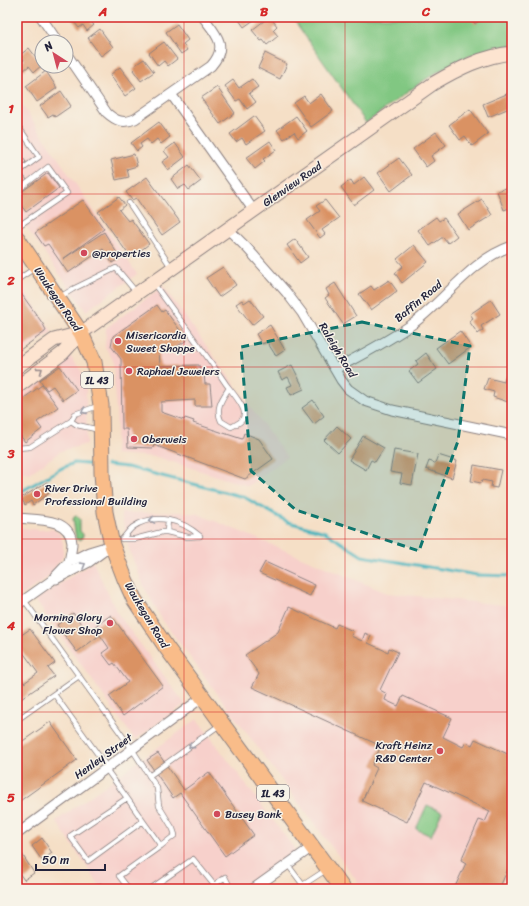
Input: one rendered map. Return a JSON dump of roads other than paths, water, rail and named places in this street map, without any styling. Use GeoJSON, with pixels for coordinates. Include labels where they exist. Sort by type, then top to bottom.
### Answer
{"type":"FeatureCollection","features":[{"type":"Feature","properties":{"kind":"main road","name":"Glenview Road"},"geometry":{"type":"LineString","coordinates":[[17,387],[63,353],[81,333],[434,83],[450,73],[472,63],[490,57],[512,53]]}},
{"type":"Feature","properties":{"kind":"main road","name":"Waukegan Road"},"geometry":{"type":"LineString","coordinates":[[17,238],[81,333],[94,362],[101,405],[101,453],[105,512],[112,545],[134,599],[159,638],[343,889]]}},
{"type":"Feature","properties":{"kind":"main road","name":"Glenview Road"},"geometry":{"type":"LineString","coordinates":[[17,367],[54,340],[81,333]]}},
{"type":"Feature","properties":{"kind":"street"},"geometry":{"type":"LineString","coordinates":[[41,17],[53,34]]}},
{"type":"Feature","properties":{"kind":"street"},"geometry":{"type":"LineString","coordinates":[[74,65],[107,113],[119,121],[124,122],[135,119],[211,66],[219,54],[219,42],[216,35],[203,17]]}},
{"type":"Feature","properties":{"kind":"street"},"geometry":{"type":"LineString","coordinates":[[171,94],[254,211]]}},
{"type":"Feature","properties":{"kind":"street","name":"Raleigh Road"},"geometry":{"type":"LineString","coordinates":[[228,229],[286,292],[302,313],[341,380],[352,392],[365,401],[392,410],[512,435]]}},
{"type":"Feature","properties":{"kind":"street","name":"Baffin Road"},"geometry":{"type":"LineString","coordinates":[[335,369],[393,337],[414,323],[431,309],[477,265],[491,256],[512,246]]}},
{"type":"Feature","properties":{"kind":"street"},"geometry":{"type":"LineString","coordinates":[[17,518],[50,521],[62,525],[70,536],[72,545],[69,562]]}},
{"type":"Feature","properties":{"kind":"street"},"geometry":{"type":"LineString","coordinates":[[51,581],[69,562],[89,552],[112,545]]}},
{"type":"Feature","properties":{"kind":"street"},"geometry":{"type":"LineString","coordinates":[[20,602],[51,581],[89,562],[112,545]]}},
{"type":"Feature","properties":{"kind":"street","name":"Henley Street"},"geometry":{"type":"LineString","coordinates":[[17,834],[203,697]]}},
{"type":"Feature","properties":{"kind":"street"},"geometry":{"type":"LineString","coordinates":[[253,889],[312,847]]}},
{"type":"Feature","properties":{"kind":"lane"},"geometry":{"type":"LineString","coordinates":[[17,173],[39,157],[18,126]]}},
{"type":"Feature","properties":{"kind":"lane"},"geometry":{"type":"LineString","coordinates":[[17,191],[48,167],[67,193],[46,209],[17,227]]}},
{"type":"Feature","properties":{"kind":"lane"},"geometry":{"type":"LineString","coordinates":[[129,203],[172,269]]}},
{"type":"Feature","properties":{"kind":"lane"},"geometry":{"type":"LineString","coordinates":[[17,280],[36,267]]}},
{"type":"Feature","properties":{"kind":"lane"},"geometry":{"type":"LineString","coordinates":[[58,299],[73,289],[116,268],[137,294]]}},
{"type":"Feature","properties":{"kind":"lane"},"geometry":{"type":"LineString","coordinates":[[153,282],[229,388],[243,408],[245,414],[243,419],[231,427],[221,421],[218,410],[229,388]]}},
{"type":"Feature","properties":{"kind":"lane"},"geometry":{"type":"LineString","coordinates":[[17,448],[30,447],[71,421],[76,414],[101,405]]}},
{"type":"Feature","properties":{"kind":"lane"},"geometry":{"type":"LineString","coordinates":[[71,421],[77,425],[102,430]]}},
{"type":"Feature","properties":{"kind":"lane"},"geometry":{"type":"LineString","coordinates":[[151,520],[168,520],[180,522],[191,528],[200,536],[188,537],[167,532],[154,533],[135,539],[122,538],[132,527],[140,523],[151,520]]}},
{"type":"Feature","properties":{"kind":"lane"},"geometry":{"type":"LineString","coordinates":[[167,532],[168,520]]}},
{"type":"Feature","properties":{"kind":"lane"},"geometry":{"type":"LineString","coordinates":[[20,602],[79,676],[132,749],[157,788],[159,806],[173,829],[175,835],[119,876],[129,889]]}},
{"type":"Feature","properties":{"kind":"lane"},"geometry":{"type":"LineString","coordinates":[[17,720],[79,676]]}},
{"type":"Feature","properties":{"kind":"lane"},"geometry":{"type":"LineString","coordinates":[[54,694],[161,846]]}},
{"type":"Feature","properties":{"kind":"lane"},"geometry":{"type":"LineString","coordinates":[[149,776],[222,723]]}},
{"type":"Feature","properties":{"kind":"lane"},"geometry":{"type":"LineString","coordinates":[[127,798],[70,836],[88,861],[143,822]]}},
{"type":"Feature","properties":{"kind":"lane"},"geometry":{"type":"LineString","coordinates":[[150,889],[193,859],[214,886]]}},
{"type":"Feature","properties":{"kind":"lane"},"geometry":{"type":"LineString","coordinates":[[288,864],[303,888],[328,868]]}},
{"type":"Feature","properties":{"kind":"lane"},"geometry":{"type":"LineString","coordinates":[[209,889],[225,877],[231,889]]}},
{"type":"Feature","properties":{"kind":"lane"},"geometry":{"type":"LineString","coordinates":[[95,889],[100,886]]}},
{"type":"Feature","properties":{"kind":"waterway"},"geometry":{"type":"LineString","coordinates":[[17,493],[74,463],[98,465]]}},
{"type":"Feature","properties":{"kind":"waterway"},"geometry":{"type":"LineString","coordinates":[[107,465],[127,467],[244,497],[288,522],[325,532],[362,556],[477,575],[512,576]]}},
{"type":"Feature","properties":{"kind":"place","name":"@properties"},"geometry":{"type":"Point","coordinates":[84,253]}},
{"type":"Feature","properties":{"kind":"place","name":"Misericordia Sweet Shoppe"},"geometry":{"type":"Point","coordinates":[118,341]}},
{"type":"Feature","properties":{"kind":"place","name":"Raphael Jewelers"},"geometry":{"type":"Point","coordinates":[129,371]}},
{"type":"Feature","properties":{"kind":"place","name":"Oberweis"},"geometry":{"type":"Point","coordinates":[134,439]}},
{"type":"Feature","properties":{"kind":"place","name":"River Drive Professional Building"},"geometry":{"type":"Point","coordinates":[37,494]}},
{"type":"Feature","properties":{"kind":"place","name":"Morning Glory Flower Shop"},"geometry":{"type":"Point","coordinates":[110,623]}},
{"type":"Feature","properties":{"kind":"place","name":"Kraft Heinz R&D Center"},"geometry":{"type":"Point","coordinates":[440,751]}},
{"type":"Feature","properties":{"kind":"place","name":"Busey Bank"},"geometry":{"type":"Point","coordinates":[217,814]}}]}
